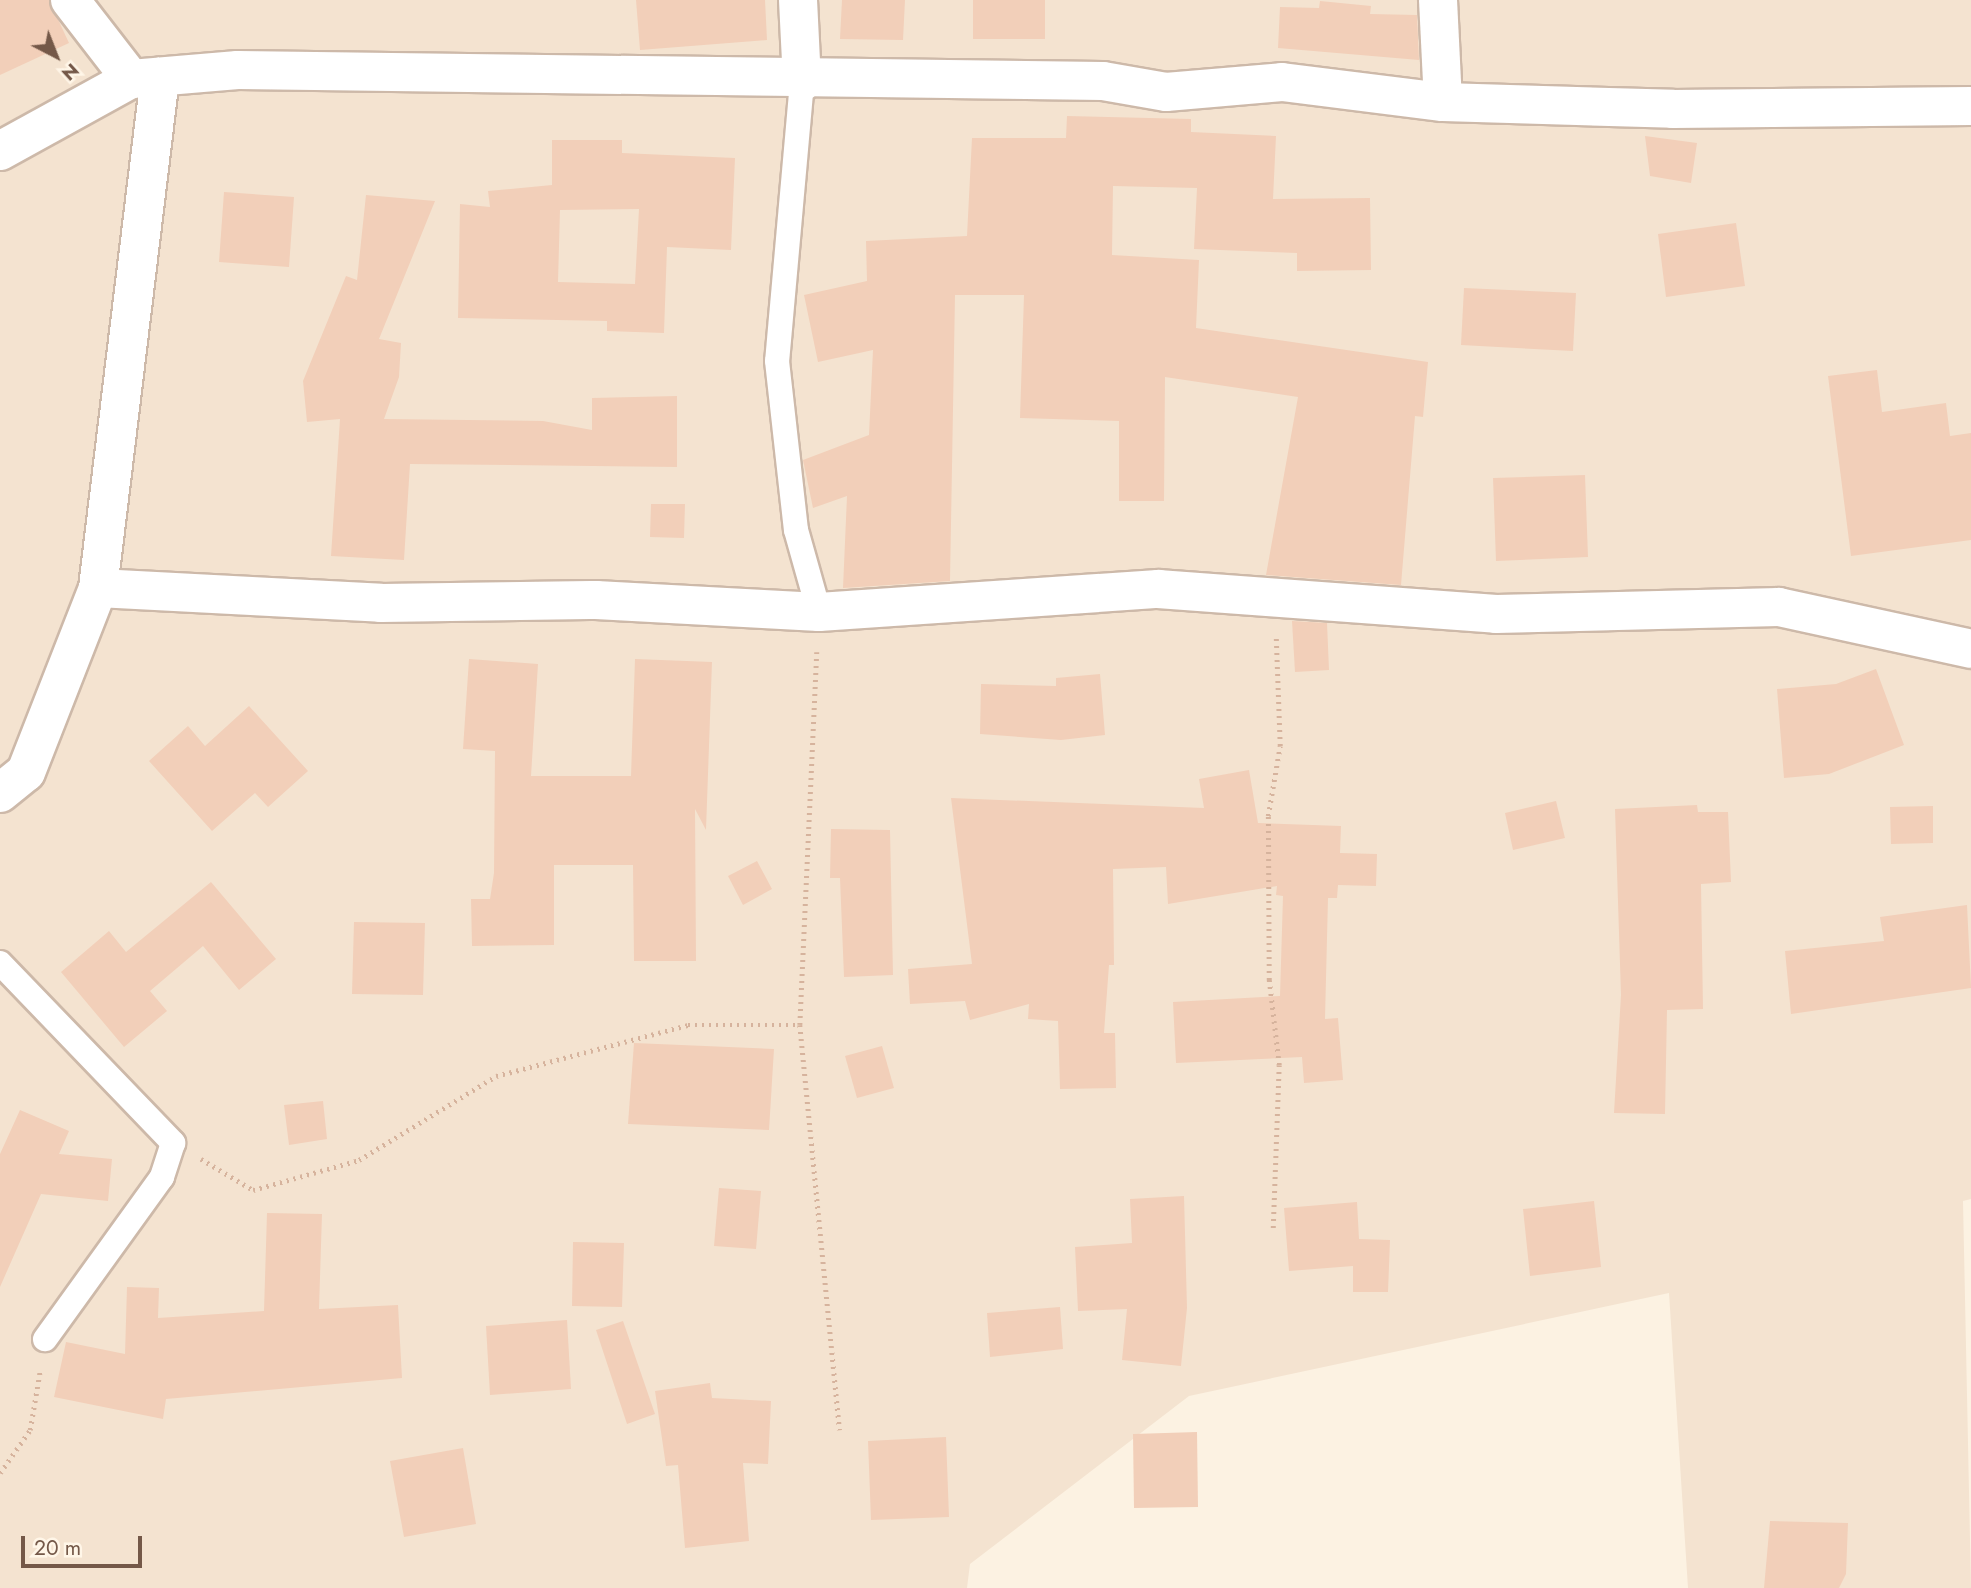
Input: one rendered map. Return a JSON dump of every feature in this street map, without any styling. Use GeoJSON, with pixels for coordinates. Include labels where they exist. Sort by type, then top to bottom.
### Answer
{"type":"FeatureCollection","features":[{"type":"Feature","properties":{"kind":"street"},"geometry":{"type":"LineString","coordinates":[[0,793],[26,772],[97,588],[146,78],[70,0]]}},
{"type":"Feature","properties":{"kind":"street"},"geometry":{"type":"LineString","coordinates":[[798,0],[802,82]]}},
{"type":"Feature","properties":{"kind":"street"},"geometry":{"type":"LineString","coordinates":[[1438,0],[1443,102]]}},
{"type":"Feature","properties":{"kind":"street"},"geometry":{"type":"LineString","coordinates":[[0,150],[146,78],[238,70],[802,82],[1103,81],[1166,92],[1282,82],[1443,102],[1672,110],[1971,106]]}},
{"type":"Feature","properties":{"kind":"street"},"geometry":{"type":"LineString","coordinates":[[97,588],[381,603],[596,600],[819,612],[1158,589],[1275,595],[1496,614],[1779,607],[1971,649]]}},
{"type":"Feature","properties":{"kind":"lane"},"geometry":{"type":"LineString","coordinates":[[802,82],[777,361],[796,530],[819,612]]}},
{"type":"Feature","properties":{"kind":"lane"},"geometry":{"type":"LineString","coordinates":[[0,964],[173,1143],[162,1177],[45,1339]]}},
{"type":"Feature","properties":{"kind":"path"},"geometry":{"type":"LineString","coordinates":[[1273,1228],[1279,1065],[1269,980],[1268,816],[1280,746],[1275,595]]}},
{"type":"Feature","properties":{"kind":"path"},"geometry":{"type":"LineString","coordinates":[[819,612],[800,1025],[840,1430]]}},
{"type":"Feature","properties":{"kind":"path"},"geometry":{"type":"LineString","coordinates":[[173,1143],[253,1190],[359,1160],[496,1076],[688,1025],[800,1025]]}},
{"type":"Feature","properties":{"kind":"path"},"geometry":{"type":"LineString","coordinates":[[0,1473],[30,1430],[45,1339]]}},
{"type":"Feature","properties":{"kind":"shaded area"},"geometry":{"type":"Polygon","coordinates":[[[0,0],[1971,0],[1971,1199],[1963,1201],[1971,1588],[1688,1588],[1669,1293],[1189,1396],[970,1564],[967,1588],[0,1588],[0,0]]]}},
{"type":"Feature","properties":{"kind":"building"},"geometry":{"type":"Polygon","coordinates":[[[0,0],[49,0],[69,43],[0,75],[0,0]]]}},
{"type":"Feature","properties":{"kind":"building"},"geometry":{"type":"Polygon","coordinates":[[[636,0],[765,0],[767,40],[640,50],[636,0]]]}},
{"type":"Feature","properties":{"kind":"building"},"geometry":{"type":"Polygon","coordinates":[[[842,0],[905,0],[903,40],[840,39],[842,0]]]}},
{"type":"Feature","properties":{"kind":"building"},"geometry":{"type":"Polygon","coordinates":[[[973,0],[1045,0],[1045,39],[973,39],[973,0]]]}},
{"type":"Feature","properties":{"kind":"building"},"geometry":{"type":"Polygon","coordinates":[[[1320,1],[1371,6],[1370,14],[1417,15],[1419,60],[1278,48],[1280,7],[1319,8],[1320,1]]]}},
{"type":"Feature","properties":{"kind":"building"},"geometry":{"type":"Polygon","coordinates":[[[1067,116],[1191,119],[1191,132],[1276,136],[1273,199],[1370,198],[1371,270],[1297,271],[1297,253],[1194,249],[1197,188],[1113,186],[1112,255],[1199,260],[1196,328],[1428,362],[1423,417],[1415,416],[1401,585],[1266,575],[1298,397],[1165,377],[1164,501],[1119,501],[1119,421],[1020,418],[1024,295],[955,295],[950,581],[843,588],[847,496],[813,508],[803,460],[869,435],[873,350],[818,362],[804,295],[867,281],[866,241],[967,236],[972,138],[1066,138],[1067,116]]]}},
{"type":"Feature","properties":{"kind":"building"},"geometry":{"type":"Polygon","coordinates":[[[1645,136],[1697,143],[1691,183],[1650,176],[1645,136]]]}},
{"type":"Feature","properties":{"kind":"building"},"geometry":{"type":"Polygon","coordinates":[[[552,140],[622,140],[622,153],[735,158],[731,250],[667,247],[664,333],[607,331],[607,321],[458,318],[460,204],[490,207],[488,191],[552,185],[552,140]],[[639,209],[560,210],[558,282],[635,284],[639,209]]]}},
{"type":"Feature","properties":{"kind":"building"},"geometry":{"type":"Polygon","coordinates":[[[224,192],[294,197],[289,267],[219,262],[224,192]]]}},
{"type":"Feature","properties":{"kind":"building"},"geometry":{"type":"Polygon","coordinates":[[[366,195],[435,201],[379,339],[401,343],[399,377],[384,419],[543,421],[592,430],[592,398],[677,396],[677,467],[410,464],[404,560],[331,556],[340,419],[307,422],[303,381],[346,276],[357,280],[366,195]]]}},
{"type":"Feature","properties":{"kind":"building"},"geometry":{"type":"Polygon","coordinates":[[[1736,223],[1745,286],[1666,297],[1658,234],[1736,223]]]}},
{"type":"Feature","properties":{"kind":"building"},"geometry":{"type":"Polygon","coordinates":[[[1464,288],[1576,293],[1573,351],[1461,345],[1464,288]]]}},
{"type":"Feature","properties":{"kind":"building"},"geometry":{"type":"Polygon","coordinates":[[[1877,370],[1882,412],[1946,403],[1950,436],[1971,433],[1971,540],[1851,556],[1828,376],[1877,370]]]}},
{"type":"Feature","properties":{"kind":"building"},"geometry":{"type":"Polygon","coordinates":[[[1585,475],[1588,557],[1496,561],[1493,478],[1585,475]]]}},
{"type":"Feature","properties":{"kind":"building"},"geometry":{"type":"Polygon","coordinates":[[[651,504],[685,504],[684,538],[650,537],[651,504]]]}},
{"type":"Feature","properties":{"kind":"building"},"geometry":{"type":"Polygon","coordinates":[[[1292,621],[1327,623],[1329,670],[1295,672],[1292,621]]]}},
{"type":"Feature","properties":{"kind":"building"},"geometry":{"type":"Polygon","coordinates":[[[469,659],[538,664],[531,776],[631,776],[635,659],[712,662],[706,830],[695,809],[696,961],[634,961],[633,865],[554,865],[554,945],[472,946],[471,899],[490,899],[494,873],[495,751],[463,749],[469,659]]]}},
{"type":"Feature","properties":{"kind":"building"},"geometry":{"type":"Polygon","coordinates":[[[1876,669],[1904,745],[1829,774],[1784,778],[1777,689],[1836,684],[1876,669]]]}},
{"type":"Feature","properties":{"kind":"building"},"geometry":{"type":"Polygon","coordinates":[[[1100,674],[1105,735],[1061,740],[980,734],[981,684],[1056,686],[1056,678],[1100,674]]]}},
{"type":"Feature","properties":{"kind":"building"},"geometry":{"type":"Polygon","coordinates":[[[249,706],[308,771],[268,807],[255,793],[212,831],[149,761],[188,726],[205,746],[249,706]]]}},
{"type":"Feature","properties":{"kind":"building"},"geometry":{"type":"Polygon","coordinates":[[[1249,770],[1258,823],[1341,826],[1340,853],[1377,854],[1376,886],[1338,885],[1337,898],[1328,898],[1325,1019],[1338,1018],[1343,1080],[1304,1083],[1302,1057],[1176,1063],[1173,1002],[1280,996],[1283,896],[1276,895],[1277,886],[1168,904],[1166,867],[1113,869],[1114,965],[1109,965],[1104,1033],[1115,1033],[1116,1088],[1060,1089],[1058,1021],[1028,1019],[1029,1004],[970,1020],[965,1001],[910,1004],[908,969],[972,964],[951,798],[1204,808],[1199,779],[1249,770]]]}},
{"type":"Feature","properties":{"kind":"building"},"geometry":{"type":"Polygon","coordinates":[[[1556,801],[1565,838],[1513,850],[1505,813],[1556,801]]]}},
{"type":"Feature","properties":{"kind":"building"},"geometry":{"type":"Polygon","coordinates":[[[1697,805],[1698,812],[1728,812],[1731,882],[1701,884],[1703,1009],[1667,1010],[1665,1114],[1614,1113],[1621,995],[1615,809],[1697,805]]]}},
{"type":"Feature","properties":{"kind":"building"},"geometry":{"type":"Polygon","coordinates":[[[1933,806],[1933,843],[1891,844],[1890,807],[1933,806]]]}},
{"type":"Feature","properties":{"kind":"building"},"geometry":{"type":"Polygon","coordinates":[[[831,829],[890,830],[893,975],[844,977],[840,878],[830,878],[831,829]]]}},
{"type":"Feature","properties":{"kind":"building"},"geometry":{"type":"Polygon","coordinates":[[[757,861],[772,889],[743,905],[728,876],[757,861]]]}},
{"type":"Feature","properties":{"kind":"building"},"geometry":{"type":"Polygon","coordinates":[[[211,882],[276,959],[239,990],[203,946],[150,991],[167,1011],[124,1047],[61,972],[109,931],[126,952],[211,882]]]}},
{"type":"Feature","properties":{"kind":"building"},"geometry":{"type":"Polygon","coordinates":[[[1967,905],[1971,988],[1791,1014],[1785,951],[1884,941],[1880,917],[1967,905]]]}},
{"type":"Feature","properties":{"kind":"building"},"geometry":{"type":"Polygon","coordinates":[[[354,922],[425,923],[423,995],[352,994],[354,922]]]}},
{"type":"Feature","properties":{"kind":"building"},"geometry":{"type":"Polygon","coordinates":[[[634,1043],[774,1049],[769,1130],[628,1124],[634,1043]]]}},
{"type":"Feature","properties":{"kind":"building"},"geometry":{"type":"Polygon","coordinates":[[[882,1046],[894,1088],[857,1098],[845,1056],[882,1046]]]}},
{"type":"Feature","properties":{"kind":"building"},"geometry":{"type":"Polygon","coordinates":[[[323,1101],[327,1139],[289,1145],[284,1105],[323,1101]]]}},
{"type":"Feature","properties":{"kind":"building"},"geometry":{"type":"Polygon","coordinates":[[[20,1110],[69,1131],[59,1154],[112,1159],[108,1201],[41,1194],[0,1287],[0,1154],[20,1110]]]}},
{"type":"Feature","properties":{"kind":"building"},"geometry":{"type":"Polygon","coordinates":[[[719,1188],[761,1191],[756,1249],[714,1246],[719,1188]]]}},
{"type":"Feature","properties":{"kind":"building"},"geometry":{"type":"Polygon","coordinates":[[[1184,1196],[1187,1308],[1181,1366],[1122,1360],[1127,1309],[1078,1311],[1075,1247],[1132,1243],[1130,1199],[1184,1196]]]}},
{"type":"Feature","properties":{"kind":"building"},"geometry":{"type":"Polygon","coordinates":[[[1594,1201],[1601,1267],[1530,1276],[1523,1209],[1594,1201]]]}},
{"type":"Feature","properties":{"kind":"building"},"geometry":{"type":"Polygon","coordinates":[[[1357,1202],[1359,1239],[1390,1240],[1388,1292],[1353,1292],[1353,1266],[1289,1271],[1284,1208],[1357,1202]]]}},
{"type":"Feature","properties":{"kind":"building"},"geometry":{"type":"Polygon","coordinates":[[[267,1213],[322,1214],[319,1309],[398,1305],[402,1378],[166,1399],[163,1419],[54,1397],[66,1342],[125,1354],[127,1287],[159,1288],[158,1318],[264,1311],[267,1213]]]}},
{"type":"Feature","properties":{"kind":"building"},"geometry":{"type":"Polygon","coordinates":[[[573,1242],[624,1243],[622,1307],[572,1306],[573,1242]]]}},
{"type":"Feature","properties":{"kind":"building"},"geometry":{"type":"Polygon","coordinates":[[[1060,1307],[1063,1349],[990,1357],[987,1313],[1060,1307]]]}},
{"type":"Feature","properties":{"kind":"building"},"geometry":{"type":"Polygon","coordinates":[[[567,1320],[571,1389],[490,1395],[486,1326],[567,1320]]]}},
{"type":"Feature","properties":{"kind":"building"},"geometry":{"type":"Polygon","coordinates":[[[623,1321],[655,1414],[627,1424],[596,1330],[623,1321]]]}},
{"type":"Feature","properties":{"kind":"building"},"geometry":{"type":"Polygon","coordinates":[[[710,1383],[712,1398],[771,1401],[768,1464],[743,1463],[749,1541],[685,1548],[678,1465],[666,1466],[655,1391],[710,1383]]]}},
{"type":"Feature","properties":{"kind":"building"},"geometry":{"type":"Polygon","coordinates":[[[1197,1432],[1198,1507],[1134,1508],[1133,1434],[1197,1432]]]}},
{"type":"Feature","properties":{"kind":"building"},"geometry":{"type":"Polygon","coordinates":[[[946,1437],[949,1517],[871,1520],[868,1441],[946,1437]]]}},
{"type":"Feature","properties":{"kind":"building"},"geometry":{"type":"Polygon","coordinates":[[[463,1448],[476,1524],[404,1537],[390,1461],[463,1448]]]}},
{"type":"Feature","properties":{"kind":"building"},"geometry":{"type":"Polygon","coordinates":[[[1770,1521],[1848,1523],[1846,1574],[1839,1588],[1764,1588],[1770,1521]]]}}]}
